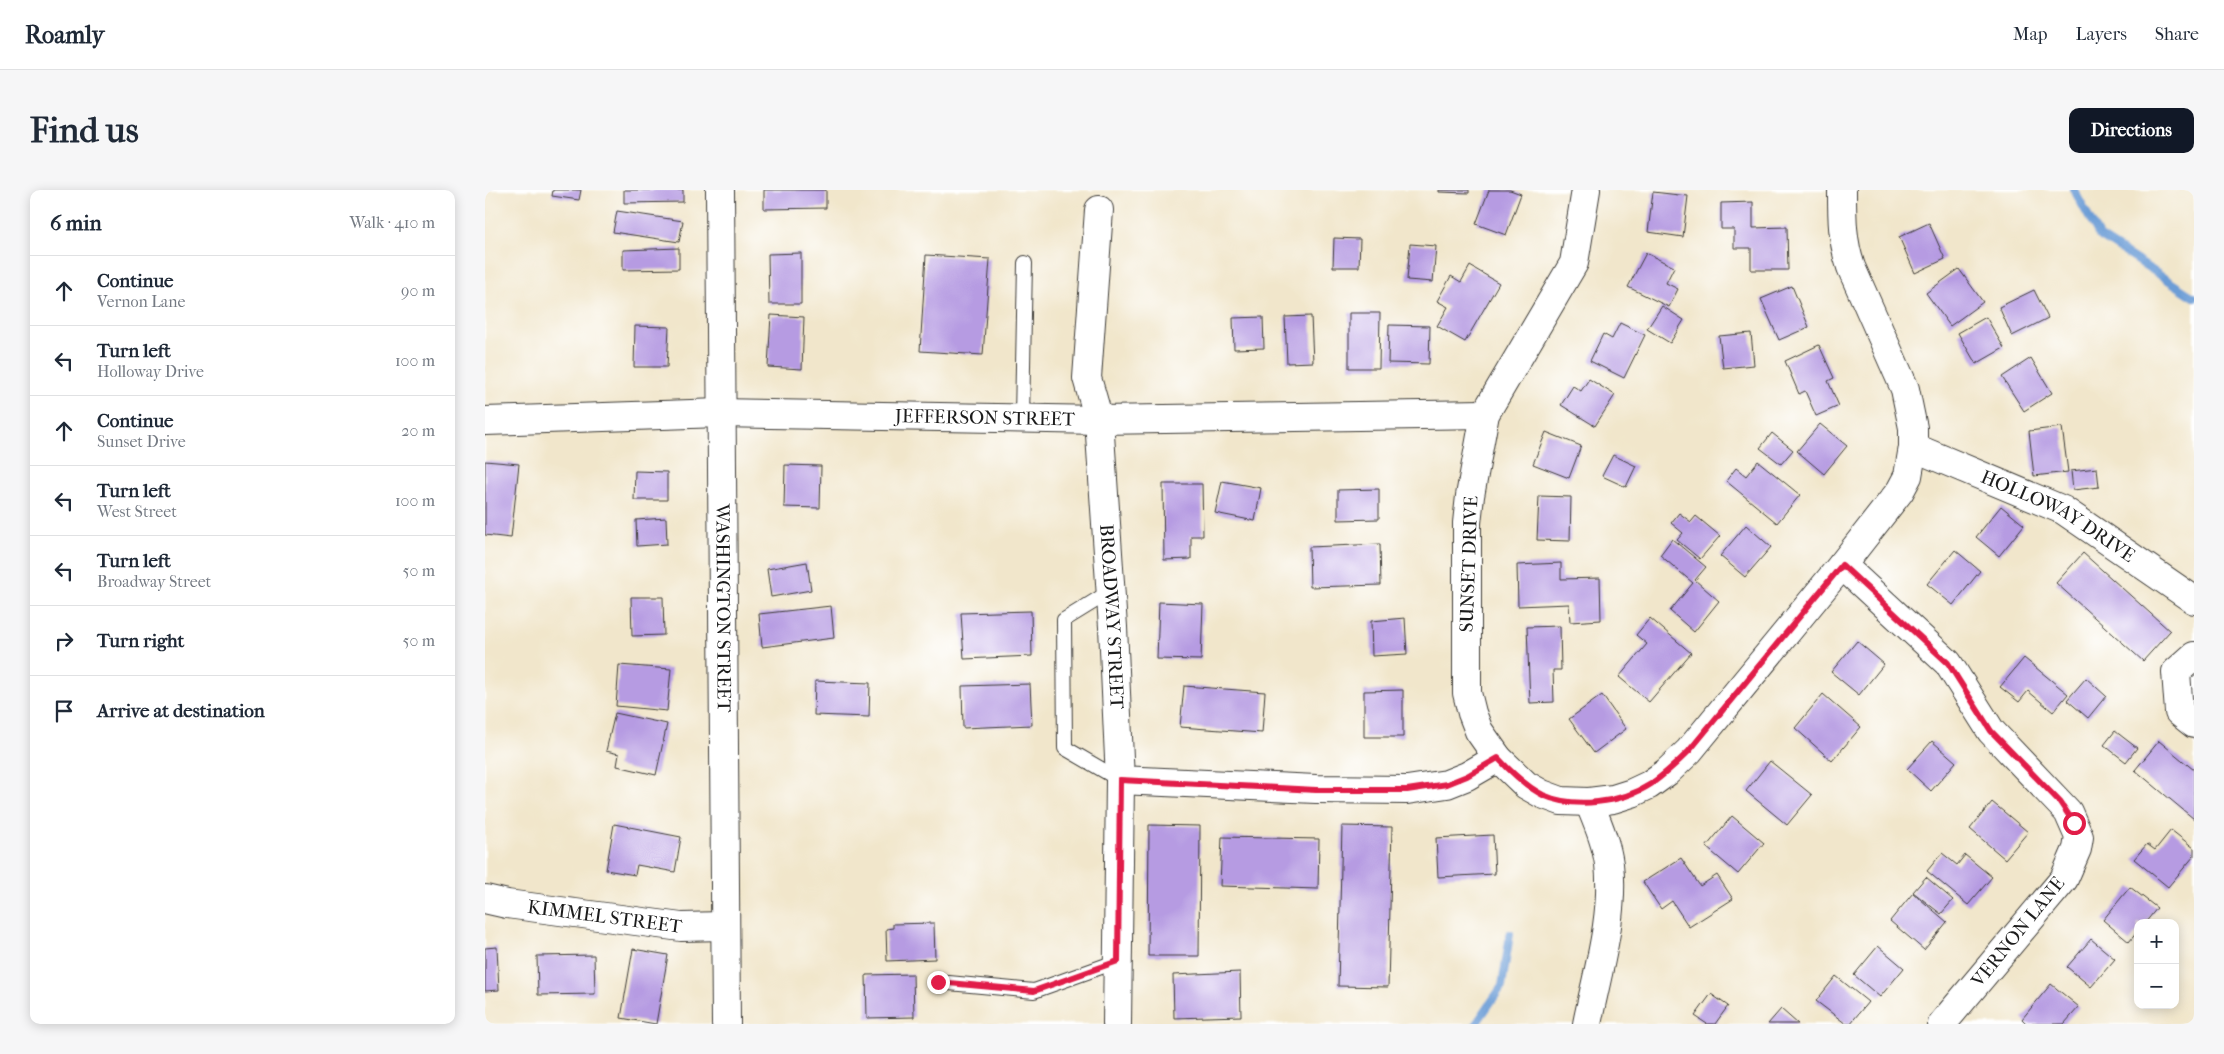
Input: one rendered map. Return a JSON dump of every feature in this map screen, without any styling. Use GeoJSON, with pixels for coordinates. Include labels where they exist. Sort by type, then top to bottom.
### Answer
{"type":"FeatureCollection","features":[{"type":"Feature","properties":{"kind":"street","name":"WASHINGTON STREET"},"geometry":{"type":"LineString","coordinates":[[720,190],[726,1024]]}},
{"type":"Feature","properties":{"kind":"street","name":"SUNSET DRIVE"},"geometry":{"type":"LineString","coordinates":[[1586,190],[1574,263],[1485,414],[1467,523],[1466,673],[1472,714],[1479,731],[1498,758],[1526,785],[1542,794],[1561,801],[1589,802]]}},
{"type":"Feature","properties":{"kind":"street"},"geometry":{"type":"LineString","coordinates":[[1587,1024],[1610,896],[1608,862],[1603,838],[1589,802],[1613,799],[1633,793],[1649,785],[1667,772],[1689,751],[1842,565],[1900,491],[1908,476],[1913,447],[1913,428],[1905,389],[1851,267],[1845,248],[1842,224],[1842,190]]}},
{"type":"Feature","properties":{"kind":"street","name":"BROADWAY STREET"},"geometry":{"type":"LineString","coordinates":[[1099,210],[1087,378],[1099,420],[1111,590],[1120,780],[1117,1024]]}},
{"type":"Feature","properties":{"kind":"street","name":"JEFFERSON STREET"},"geometry":{"type":"LineString","coordinates":[[485,421],[721,413],[1099,420],[1485,414]]}},
{"type":"Feature","properties":{"kind":"street","name":"HOLLOWAY DRIVE"},"geometry":{"type":"LineString","coordinates":[[1913,447],[2063,510],[2194,600]]}},
{"type":"Feature","properties":{"kind":"street","name":"VERNON LANE"},"geometry":{"type":"LineString","coordinates":[[1842,565],[1948,663],[1991,731],[2068,812],[2079,837],[2077,849],[2063,879],[1942,1024]]}},
{"type":"Feature","properties":{"kind":"street"},"geometry":{"type":"LineString","coordinates":[[2194,656],[2175,672],[2179,712],[2194,724]]}},
{"type":"Feature","properties":{"kind":"street"},"geometry":{"type":"LineString","coordinates":[[1120,780],[1316,790],[1407,790],[1447,784],[1467,776],[1498,758]]}},
{"type":"Feature","properties":{"kind":"street","name":"KIMMEL STREET"},"geometry":{"type":"LineString","coordinates":[[485,899],[507,904],[681,927],[724,926]]}},
{"type":"Feature","properties":{"kind":"lane"},"geometry":{"type":"LineString","coordinates":[[1022,418],[1025,263]]}},
{"type":"Feature","properties":{"kind":"lane"},"geometry":{"type":"LineString","coordinates":[[1111,590],[1064,620],[1065,748],[1120,780]]}},
{"type":"Feature","properties":{"kind":"lane"},"geometry":{"type":"LineString","coordinates":[[938,982],[1034,991],[1118,961]]}},
{"type":"Feature","properties":{"kind":"building"},"geometry":{"type":"Polygon","coordinates":[[[553,190],[581,190],[579,200],[552,196],[553,190]]]}},
{"type":"Feature","properties":{"kind":"building"},"geometry":{"type":"Polygon","coordinates":[[[624,190],[683,190],[683,202],[624,203],[624,190]]]}},
{"type":"Feature","properties":{"kind":"building"},"geometry":{"type":"Polygon","coordinates":[[[764,190],[826,190],[826,208],[764,209],[764,190]]]}},
{"type":"Feature","properties":{"kind":"building"},"geometry":{"type":"Polygon","coordinates":[[[1439,190],[1469,190],[1469,193],[1439,192],[1439,190]]]}},
{"type":"Feature","properties":{"kind":"building"},"geometry":{"type":"Polygon","coordinates":[[[1489,190],[1510,190],[1521,194],[1506,235],[1476,224],[1489,190]]]}},
{"type":"Feature","properties":{"kind":"building"},"geometry":{"type":"Polygon","coordinates":[[[1653,192],[1688,196],[1683,237],[1648,232],[1653,192]]]}},
{"type":"Feature","properties":{"kind":"building"},"geometry":{"type":"Polygon","coordinates":[[[1753,202],[1753,228],[1787,227],[1788,270],[1751,270],[1751,248],[1734,248],[1734,229],[1721,229],[1721,203],[1753,202]]]}},
{"type":"Feature","properties":{"kind":"building"},"geometry":{"type":"Polygon","coordinates":[[[617,211],[683,221],[679,242],[613,232],[617,211]]]}},
{"type":"Feature","properties":{"kind":"building"},"geometry":{"type":"Polygon","coordinates":[[[1929,223],[1945,259],[1915,273],[1899,237],[1929,223]]]}},
{"type":"Feature","properties":{"kind":"building"},"geometry":{"type":"Polygon","coordinates":[[[1334,238],[1360,239],[1359,267],[1333,267],[1334,238]]]}},
{"type":"Feature","properties":{"kind":"building"},"geometry":{"type":"Polygon","coordinates":[[[1410,244],[1436,246],[1433,282],[1407,280],[1410,244]]]}},
{"type":"Feature","properties":{"kind":"building"},"geometry":{"type":"Polygon","coordinates":[[[679,248],[679,269],[623,270],[623,250],[679,248]]]}},
{"type":"Feature","properties":{"kind":"building"},"geometry":{"type":"Polygon","coordinates":[[[801,253],[801,304],[769,304],[768,254],[801,253]]]}},
{"type":"Feature","properties":{"kind":"building"},"geometry":{"type":"Polygon","coordinates":[[[1646,253],[1674,267],[1666,283],[1678,289],[1669,307],[1628,287],[1646,253]]]}},
{"type":"Feature","properties":{"kind":"building"},"geometry":{"type":"Polygon","coordinates":[[[926,255],[990,259],[983,355],[920,351],[926,255]]]}},
{"type":"Feature","properties":{"kind":"building"},"geometry":{"type":"Polygon","coordinates":[[[1470,266],[1499,283],[1465,342],[1437,326],[1448,307],[1437,301],[1451,276],[1461,282],[1470,266]]]}},
{"type":"Feature","properties":{"kind":"building"},"geometry":{"type":"Polygon","coordinates":[[[1959,269],[1983,302],[1950,326],[1926,293],[1959,269]]]}},
{"type":"Feature","properties":{"kind":"building"},"geometry":{"type":"Polygon","coordinates":[[[1792,286],[1809,327],[1779,340],[1761,299],[1792,286]]]}},
{"type":"Feature","properties":{"kind":"building"},"geometry":{"type":"Polygon","coordinates":[[[2034,290],[2048,318],[2012,336],[1999,307],[2034,290]]]}},
{"type":"Feature","properties":{"kind":"building"},"geometry":{"type":"Polygon","coordinates":[[[1662,306],[1684,320],[1670,343],[1647,329],[1662,306]]]}},
{"type":"Feature","properties":{"kind":"building"},"geometry":{"type":"Polygon","coordinates":[[[1349,313],[1380,313],[1379,368],[1349,368],[1349,313]]]}},
{"type":"Feature","properties":{"kind":"building"},"geometry":{"type":"Polygon","coordinates":[[[771,315],[804,317],[802,369],[768,367],[771,315]]]}},
{"type":"Feature","properties":{"kind":"building"},"geometry":{"type":"Polygon","coordinates":[[[1311,316],[1313,362],[1287,363],[1285,317],[1311,316]]]}},
{"type":"Feature","properties":{"kind":"building"},"geometry":{"type":"Polygon","coordinates":[[[1263,317],[1264,348],[1234,349],[1233,318],[1263,317]]]}},
{"type":"Feature","properties":{"kind":"building"},"geometry":{"type":"Polygon","coordinates":[[[1986,317],[2004,348],[1976,364],[1958,333],[1986,317]]]}},
{"type":"Feature","properties":{"kind":"building"},"geometry":{"type":"Polygon","coordinates":[[[1620,323],[1645,335],[1624,378],[1590,361],[1603,334],[1612,339],[1620,323]]]}},
{"type":"Feature","properties":{"kind":"building"},"geometry":{"type":"Polygon","coordinates":[[[1389,325],[1430,326],[1429,364],[1388,363],[1389,325]]]}},
{"type":"Feature","properties":{"kind":"building"},"geometry":{"type":"Polygon","coordinates":[[[635,326],[669,327],[667,367],[634,367],[635,326]]]}},
{"type":"Feature","properties":{"kind":"building"},"geometry":{"type":"Polygon","coordinates":[[[1751,333],[1754,365],[1723,368],[1719,336],[1751,333]]]}},
{"type":"Feature","properties":{"kind":"building"},"geometry":{"type":"Polygon","coordinates":[[[1819,345],[1834,378],[1828,381],[1839,406],[1816,416],[1805,391],[1799,394],[1785,361],[1819,345]]]}},
{"type":"Feature","properties":{"kind":"building"},"geometry":{"type":"Polygon","coordinates":[[[2031,358],[2052,393],[2024,411],[2002,377],[2031,358]]]}},
{"type":"Feature","properties":{"kind":"building"},"geometry":{"type":"Polygon","coordinates":[[[1589,379],[1615,395],[1595,426],[1561,405],[1573,386],[1581,391],[1589,379]]]}},
{"type":"Feature","properties":{"kind":"building"},"geometry":{"type":"Polygon","coordinates":[[[1820,424],[1847,446],[1824,474],[1797,451],[1820,424]]]}},
{"type":"Feature","properties":{"kind":"building"},"geometry":{"type":"Polygon","coordinates":[[[2062,427],[2068,472],[2034,476],[2029,431],[2062,427]]]}},
{"type":"Feature","properties":{"kind":"building"},"geometry":{"type":"Polygon","coordinates":[[[1546,432],[1581,446],[1569,478],[1533,464],[1546,432]]]}},
{"type":"Feature","properties":{"kind":"building"},"geometry":{"type":"Polygon","coordinates":[[[1772,433],[1793,450],[1781,464],[1760,448],[1772,433]]]}},
{"type":"Feature","properties":{"kind":"building"},"geometry":{"type":"Polygon","coordinates":[[[1613,455],[1636,466],[1626,487],[1602,476],[1613,455]]]}},
{"type":"Feature","properties":{"kind":"building"},"geometry":{"type":"Polygon","coordinates":[[[485,461],[519,464],[511,538],[485,535],[485,461]]]}},
{"type":"Feature","properties":{"kind":"building"},"geometry":{"type":"Polygon","coordinates":[[[1758,461],[1800,495],[1777,523],[1726,481],[1736,468],[1746,476],[1758,461]]]}},
{"type":"Feature","properties":{"kind":"building"},"geometry":{"type":"Polygon","coordinates":[[[785,465],[821,466],[820,508],[784,507],[785,465]]]}},
{"type":"Feature","properties":{"kind":"building"},"geometry":{"type":"Polygon","coordinates":[[[2097,468],[2099,487],[2073,490],[2071,471],[2097,468]]]}},
{"type":"Feature","properties":{"kind":"building"},"geometry":{"type":"Polygon","coordinates":[[[635,471],[667,472],[667,500],[634,500],[635,471]]]}},
{"type":"Feature","properties":{"kind":"building"},"geometry":{"type":"Polygon","coordinates":[[[1222,481],[1261,488],[1255,521],[1215,513],[1222,481]]]}},
{"type":"Feature","properties":{"kind":"building"},"geometry":{"type":"Polygon","coordinates":[[[1163,484],[1202,484],[1203,536],[1191,536],[1191,559],[1164,560],[1163,484]]]}},
{"type":"Feature","properties":{"kind":"building"},"geometry":{"type":"Polygon","coordinates":[[[1379,489],[1379,519],[1338,520],[1338,490],[1379,489]]]}},
{"type":"Feature","properties":{"kind":"building"},"geometry":{"type":"Polygon","coordinates":[[[1539,496],[1571,497],[1570,541],[1537,540],[1539,496]]]}},
{"type":"Feature","properties":{"kind":"building"},"geometry":{"type":"Polygon","coordinates":[[[2001,506],[2024,525],[1999,556],[1976,537],[2001,506]]]}},
{"type":"Feature","properties":{"kind":"building"},"geometry":{"type":"Polygon","coordinates":[[[1679,513],[1691,522],[1696,516],[1720,536],[1700,559],[1677,540],[1683,533],[1671,523],[1679,513]]]}},
{"type":"Feature","properties":{"kind":"building"},"geometry":{"type":"Polygon","coordinates":[[[666,518],[667,544],[637,546],[636,520],[666,518]]]}},
{"type":"Feature","properties":{"kind":"building"},"geometry":{"type":"Polygon","coordinates":[[[1746,525],[1771,547],[1745,577],[1720,556],[1746,525]]]}},
{"type":"Feature","properties":{"kind":"building"},"geometry":{"type":"Polygon","coordinates":[[[1672,539],[1706,567],[1695,580],[1719,601],[1694,632],[1670,611],[1693,583],[1660,555],[1672,539]]]}},
{"type":"Feature","properties":{"kind":"building"},"geometry":{"type":"Polygon","coordinates":[[[1380,544],[1381,585],[1310,587],[1309,547],[1380,544]]]}},
{"type":"Feature","properties":{"kind":"building"},"geometry":{"type":"Polygon","coordinates":[[[1955,550],[1980,571],[1953,605],[1927,584],[1955,550]]]}},
{"type":"Feature","properties":{"kind":"building"},"geometry":{"type":"Polygon","coordinates":[[[2083,553],[2170,631],[2143,661],[2056,583],[2083,553]]]}},
{"type":"Feature","properties":{"kind":"building"},"geometry":{"type":"Polygon","coordinates":[[[807,562],[811,590],[771,597],[767,569],[807,562]]]}},
{"type":"Feature","properties":{"kind":"building"},"geometry":{"type":"Polygon","coordinates":[[[1561,563],[1561,579],[1600,578],[1601,620],[1570,622],[1569,604],[1518,606],[1517,565],[1561,563]]]}},
{"type":"Feature","properties":{"kind":"building"},"geometry":{"type":"Polygon","coordinates":[[[631,597],[663,597],[664,635],[632,636],[631,597]]]}},
{"type":"Feature","properties":{"kind":"building"},"geometry":{"type":"Polygon","coordinates":[[[1159,602],[1203,604],[1201,660],[1157,659],[1159,602]]]}},
{"type":"Feature","properties":{"kind":"building"},"geometry":{"type":"Polygon","coordinates":[[[831,606],[834,638],[762,647],[759,614],[831,606]]]}},
{"type":"Feature","properties":{"kind":"building"},"geometry":{"type":"Polygon","coordinates":[[[1031,611],[1032,656],[964,659],[961,613],[1031,611]]]}},
{"type":"Feature","properties":{"kind":"building"},"geometry":{"type":"Polygon","coordinates":[[[1405,618],[1407,654],[1372,656],[1371,621],[1405,618]]]}},
{"type":"Feature","properties":{"kind":"building"},"geometry":{"type":"Polygon","coordinates":[[[1650,618],[1691,653],[1649,702],[1619,677],[1647,644],[1636,635],[1650,618]]]}},
{"type":"Feature","properties":{"kind":"building"},"geometry":{"type":"Polygon","coordinates":[[[1560,626],[1561,670],[1553,670],[1554,702],[1530,703],[1527,627],[1560,626]]]}},
{"type":"Feature","properties":{"kind":"building"},"geometry":{"type":"Polygon","coordinates":[[[1857,641],[1884,664],[1859,695],[1831,672],[1857,641]]]}},
{"type":"Feature","properties":{"kind":"building"},"geometry":{"type":"Polygon","coordinates":[[[2024,658],[2068,694],[2053,712],[2028,691],[2019,702],[2000,687],[2024,658]]]}},
{"type":"Feature","properties":{"kind":"building"},"geometry":{"type":"Polygon","coordinates":[[[619,665],[671,669],[667,711],[616,706],[619,665]]]}},
{"type":"Feature","properties":{"kind":"building"},"geometry":{"type":"Polygon","coordinates":[[[2086,678],[2106,696],[2088,718],[2067,700],[2086,678]]]}},
{"type":"Feature","properties":{"kind":"building"},"geometry":{"type":"Polygon","coordinates":[[[815,681],[870,683],[869,717],[814,715],[815,681]]]}},
{"type":"Feature","properties":{"kind":"building"},"geometry":{"type":"Polygon","coordinates":[[[1030,684],[1032,725],[963,728],[962,686],[1030,684]]]}},
{"type":"Feature","properties":{"kind":"building"},"geometry":{"type":"Polygon","coordinates":[[[1184,686],[1265,692],[1262,733],[1180,727],[1184,686]]]}},
{"type":"Feature","properties":{"kind":"building"},"geometry":{"type":"Polygon","coordinates":[[[1403,690],[1403,737],[1364,737],[1364,691],[1403,690]]]}},
{"type":"Feature","properties":{"kind":"building"},"geometry":{"type":"Polygon","coordinates":[[[1823,694],[1861,727],[1832,761],[1795,728],[1823,694]]]}},
{"type":"Feature","properties":{"kind":"building"},"geometry":{"type":"Polygon","coordinates":[[[1602,695],[1626,729],[1594,753],[1569,719],[1602,695]]]}},
{"type":"Feature","properties":{"kind":"building"},"geometry":{"type":"Polygon","coordinates":[[[615,713],[667,724],[656,775],[617,766],[619,754],[606,751],[615,713]]]}},
{"type":"Feature","properties":{"kind":"building"},"geometry":{"type":"Polygon","coordinates":[[[2115,731],[2137,748],[2126,762],[2104,745],[2115,731]]]}},
{"type":"Feature","properties":{"kind":"building"},"geometry":{"type":"Polygon","coordinates":[[[1932,741],[1956,762],[1931,791],[1907,769],[1932,741]]]}},
{"type":"Feature","properties":{"kind":"building"},"geometry":{"type":"Polygon","coordinates":[[[2159,741],[2194,770],[2194,819],[2135,770],[2159,741]]]}},
{"type":"Feature","properties":{"kind":"building"},"geometry":{"type":"Polygon","coordinates":[[[1770,761],[1812,795],[1787,825],[1746,791],[1770,761]]]}},
{"type":"Feature","properties":{"kind":"building"},"geometry":{"type":"Polygon","coordinates":[[[1992,802],[2028,832],[2005,859],[1970,829],[1992,802]]]}},
{"type":"Feature","properties":{"kind":"building"},"geometry":{"type":"Polygon","coordinates":[[[1732,816],[1764,843],[1738,874],[1706,847],[1732,816]]]}},
{"type":"Feature","properties":{"kind":"building"},"geometry":{"type":"Polygon","coordinates":[[[614,824],[681,837],[675,872],[637,865],[635,875],[606,870],[614,824]]]}},
{"type":"Feature","properties":{"kind":"building"},"geometry":{"type":"Polygon","coordinates":[[[1149,825],[1200,826],[1199,956],[1148,956],[1149,825]]]}},
{"type":"Feature","properties":{"kind":"building"},"geometry":{"type":"Polygon","coordinates":[[[1342,826],[1392,827],[1388,987],[1338,986],[1342,826]]]}},
{"type":"Feature","properties":{"kind":"building"},"geometry":{"type":"Polygon","coordinates":[[[2171,830],[2194,848],[2194,856],[2168,887],[2134,859],[2147,844],[2155,850],[2171,830]]]}},
{"type":"Feature","properties":{"kind":"building"},"geometry":{"type":"Polygon","coordinates":[[[1493,835],[1495,874],[1438,877],[1436,838],[1493,835]]]}},
{"type":"Feature","properties":{"kind":"building"},"geometry":{"type":"Polygon","coordinates":[[[1222,837],[1319,839],[1318,889],[1220,886],[1222,837]]]}},
{"type":"Feature","properties":{"kind":"building"},"geometry":{"type":"Polygon","coordinates":[[[1942,853],[1957,865],[1965,855],[1992,877],[1968,905],[1927,871],[1942,853]]]}},
{"type":"Feature","properties":{"kind":"building"},"geometry":{"type":"Polygon","coordinates":[[[1681,858],[1700,886],[1717,875],[1733,899],[1689,927],[1672,901],[1661,909],[1643,882],[1681,858]]]}},
{"type":"Feature","properties":{"kind":"building"},"geometry":{"type":"Polygon","coordinates":[[[1926,877],[1953,900],[1941,914],[1913,892],[1926,877]]]}},
{"type":"Feature","properties":{"kind":"building"},"geometry":{"type":"Polygon","coordinates":[[[2130,887],[2157,908],[2148,919],[2134,919],[2134,936],[2129,942],[2103,920],[2130,887]]]}},
{"type":"Feature","properties":{"kind":"building"},"geometry":{"type":"Polygon","coordinates":[[[1913,893],[1947,922],[1924,950],[1890,921],[1913,893]]]}},
{"type":"Feature","properties":{"kind":"building"},"geometry":{"type":"Polygon","coordinates":[[[934,923],[935,959],[887,961],[886,929],[893,928],[893,924],[934,923]]]}},
{"type":"Feature","properties":{"kind":"building"},"geometry":{"type":"Polygon","coordinates":[[[2091,939],[2115,959],[2091,987],[2067,967],[2091,939]]]}},
{"type":"Feature","properties":{"kind":"building"},"geometry":{"type":"Polygon","coordinates":[[[1878,946],[1904,968],[1880,997],[1854,975],[1878,946]]]}},
{"type":"Feature","properties":{"kind":"building"},"geometry":{"type":"Polygon","coordinates":[[[497,947],[499,990],[485,991],[485,948],[497,947]]]}},
{"type":"Feature","properties":{"kind":"building"},"geometry":{"type":"Polygon","coordinates":[[[633,949],[668,955],[656,1024],[621,1018],[633,949]]]}},
{"type":"Feature","properties":{"kind":"building"},"geometry":{"type":"Polygon","coordinates":[[[594,955],[595,994],[538,995],[537,956],[594,955]]]}},
{"type":"Feature","properties":{"kind":"building"},"geometry":{"type":"Polygon","coordinates":[[[1240,972],[1241,1016],[1174,1018],[1173,975],[1240,972]]]}},
{"type":"Feature","properties":{"kind":"building"},"geometry":{"type":"Polygon","coordinates":[[[913,974],[914,1017],[867,1018],[866,975],[913,974]]]}},
{"type":"Feature","properties":{"kind":"building"},"geometry":{"type":"Polygon","coordinates":[[[1836,976],[1868,1002],[1850,1024],[1846,1024],[1816,1001],[1836,976]]]}},
{"type":"Feature","properties":{"kind":"building"},"geometry":{"type":"Polygon","coordinates":[[[2051,984],[2079,1007],[2064,1024],[2027,1024],[2022,1019],[2051,984]]]}},
{"type":"Feature","properties":{"kind":"building"},"geometry":{"type":"Polygon","coordinates":[[[1711,994],[1728,1006],[1715,1024],[1707,1024],[1695,1016],[1711,994]]]}},
{"type":"Feature","properties":{"kind":"building"},"geometry":{"type":"Polygon","coordinates":[[[1781,1009],[1798,1024],[1768,1024],[1781,1009]]]}},
{"type":"Feature","properties":{"kind":"waterway"},"geometry":{"type":"LineString","coordinates":[[2074,190],[2099,236],[2194,297]]}},
{"type":"Feature","properties":{"kind":"waterway"},"geometry":{"type":"LineString","coordinates":[[1476,1024],[1502,986],[1510,934]]}},
{"type":"Feature","properties":{"kind":"route"},"geometry":{"type":"LineString","coordinates":[[938,982],[1034,991],[1118,961],[1120,780],[1316,790],[1407,790],[1447,784],[1467,776],[1498,758],[1526,785],[1542,794],[1561,801],[1589,802],[1613,799],[1633,793],[1649,785],[1667,772],[1689,751],[1842,565],[1948,663],[1991,731],[2060,802],[2074,823]]}}]}
